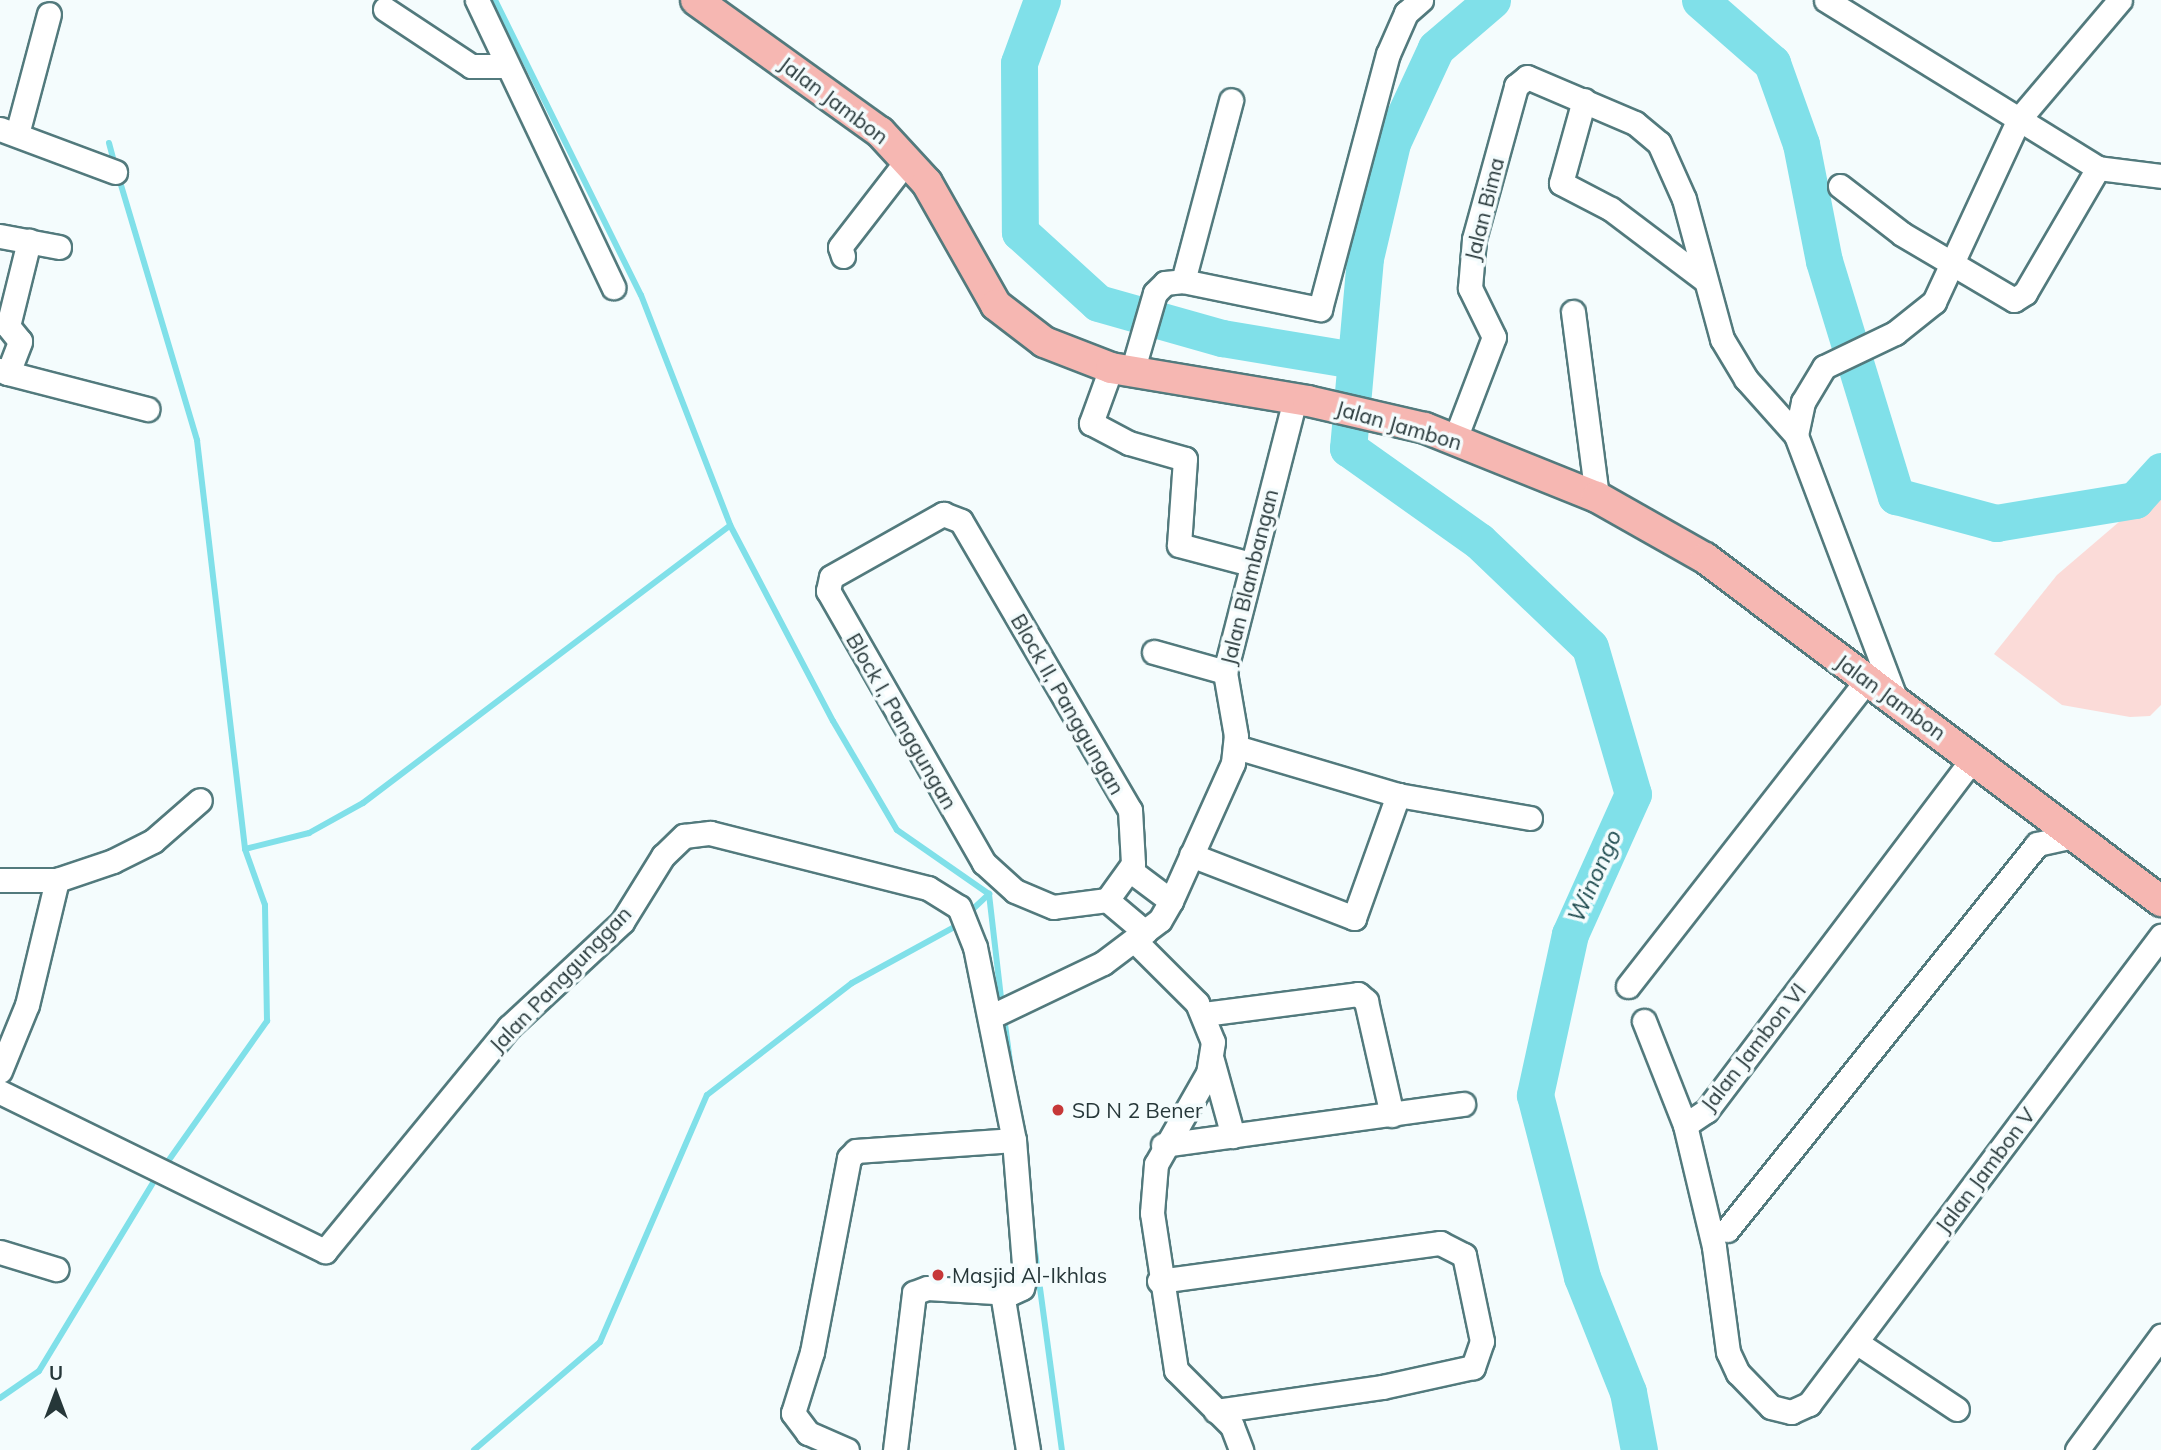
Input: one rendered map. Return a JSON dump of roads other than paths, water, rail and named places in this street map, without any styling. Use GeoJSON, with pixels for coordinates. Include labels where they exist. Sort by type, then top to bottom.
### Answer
{"type":"FeatureCollection","features":[{"type":"Feature","properties":{"kind":"main road","name":"Jalan Jambon"},"geometry":{"type":"LineString","coordinates":[[696,0],[880,132],[908,159],[996,305],[1044,342],[1121,370],[1302,400],[1425,428],[1597,497],[1704,558],[2078,835],[2161,901]]}},
{"type":"Feature","properties":{"kind":"street"},"geometry":{"type":"LineString","coordinates":[[477,0],[505,66],[613,287]]}},
{"type":"Feature","properties":{"kind":"street"},"geometry":{"type":"LineString","coordinates":[[1251,564],[1179,545],[1175,526],[1185,458],[1129,443],[1091,423],[1142,337],[1155,293],[1165,283],[1183,281],[1320,309],[1388,54],[1406,13],[1421,0]]}},
{"type":"Feature","properties":{"kind":"street"},"geometry":{"type":"LineString","coordinates":[[1826,0],[2098,167],[2161,176]]}},
{"type":"Feature","properties":{"kind":"street"},"geometry":{"type":"LineString","coordinates":[[1797,435],[1802,402],[1824,367],[1879,341],[1922,315],[1956,265],[2019,119],[2120,0]]}},
{"type":"Feature","properties":{"kind":"street"},"geometry":{"type":"LineString","coordinates":[[386,9],[471,66],[505,66]]}},
{"type":"Feature","properties":{"kind":"street"},"geometry":{"type":"LineString","coordinates":[[49,15],[9,131],[115,172]]}},
{"type":"Feature","properties":{"kind":"street","name":"Jalan Bima"},"geometry":{"type":"LineString","coordinates":[[1455,439],[1493,347],[1468,270],[1516,86],[1533,78],[1584,100]]}},
{"type":"Feature","properties":{"kind":"street"},"geometry":{"type":"LineString","coordinates":[[1183,281],[1231,100]]}},
{"type":"Feature","properties":{"kind":"street"},"geometry":{"type":"LineString","coordinates":[[1705,280],[1611,209],[1561,183],[1584,100],[1635,123],[1659,143],[1684,199],[1705,280],[1732,360],[1797,435],[1896,700]]}},
{"type":"Feature","properties":{"kind":"street"},"geometry":{"type":"LineString","coordinates":[[843,256],[840,247],[908,159]]}},
{"type":"Feature","properties":{"kind":"street"},"geometry":{"type":"LineString","coordinates":[[1840,186],[1956,265],[2020,299],[2098,167]]}},
{"type":"Feature","properties":{"kind":"street"},"geometry":{"type":"LineString","coordinates":[[0,236],[59,247]]}},
{"type":"Feature","properties":{"kind":"street"},"geometry":{"type":"LineString","coordinates":[[29,241],[8,326],[20,341],[4,372],[147,410]]}},
{"type":"Feature","properties":{"kind":"street"},"geometry":{"type":"LineString","coordinates":[[1573,312],[1597,497]]}},
{"type":"Feature","properties":{"kind":"street","name":"Jalan Blambangan"},"geometry":{"type":"LineString","coordinates":[[1236,747],[1225,672],[1251,564],[1302,400]]}},
{"type":"Feature","properties":{"kind":"street","name":"Block II, Panggungan"},"geometry":{"type":"LineString","coordinates":[[953,514],[1123,796],[1134,825],[1131,871]]}},
{"type":"Feature","properties":{"kind":"street","name":"Block I, Panggungan"},"geometry":{"type":"LineString","coordinates":[[953,514],[831,577],[828,592],[984,863],[1015,891],[1053,907],[1107,900]]}},
{"type":"Feature","properties":{"kind":"street"},"geometry":{"type":"LineString","coordinates":[[1154,652],[1225,672]]}},
{"type":"Feature","properties":{"kind":"street"},"geometry":{"type":"LineString","coordinates":[[1628,986],[1867,680]]}},
{"type":"Feature","properties":{"kind":"street"},"geometry":{"type":"LineString","coordinates":[[895,1450],[914,1293],[927,1287],[1002,1293],[1019,1291],[1025,1277],[1000,1013],[1140,937],[1171,901],[1236,747],[1398,795],[1530,818]]}},
{"type":"Feature","properties":{"kind":"street","name":"Jalan Jambon VI"},"geometry":{"type":"LineString","coordinates":[[1809,1404],[1791,1412],[1771,1407],[1733,1365],[1685,1125],[1706,1111],[1974,757]]}},
{"type":"Feature","properties":{"kind":"street"},"geometry":{"type":"LineString","coordinates":[[1191,855],[1354,918],[1398,795]]}},
{"type":"Feature","properties":{"kind":"street"},"geometry":{"type":"LineString","coordinates":[[0,880],[57,880],[134,852],[200,800]]}},
{"type":"Feature","properties":{"kind":"street","name":"Jalan Panggunggan"},"geometry":{"type":"LineString","coordinates":[[0,1092],[326,1251],[509,1027],[608,937],[663,856],[696,833],[832,859],[944,894],[967,922],[1000,1013]]}},
{"type":"Feature","properties":{"kind":"street"},"geometry":{"type":"LineString","coordinates":[[1727,1230],[2037,844],[2078,835]]}},
{"type":"Feature","properties":{"kind":"street"},"geometry":{"type":"LineString","coordinates":[[1171,901],[1131,871],[1107,900],[1204,1014],[1212,1060],[1233,1136]]}},
{"type":"Feature","properties":{"kind":"street"},"geometry":{"type":"LineString","coordinates":[[0,1071],[27,1005],[57,880]]}},
{"type":"Feature","properties":{"kind":"street","name":"Jalan Jambon V"},"geometry":{"type":"LineString","coordinates":[[1809,1404],[2161,936]]}},
{"type":"Feature","properties":{"kind":"street"},"geometry":{"type":"LineString","coordinates":[[1204,1014],[1358,994],[1366,1001],[1392,1115]]}},
{"type":"Feature","properties":{"kind":"street"},"geometry":{"type":"LineString","coordinates":[[1644,1021],[1685,1125]]}},
{"type":"Feature","properties":{"kind":"street"},"geometry":{"type":"LineString","coordinates":[[1212,1060],[1163,1144],[1151,1196],[1159,1282],[1176,1370],[1232,1426],[1241,1450]]}},
{"type":"Feature","properties":{"kind":"street"},"geometry":{"type":"LineString","coordinates":[[1163,1144],[1463,1104]]}},
{"type":"Feature","properties":{"kind":"street"},"geometry":{"type":"LineString","coordinates":[[847,1450],[808,1433],[793,1413],[812,1352],[849,1158],[856,1151],[1014,1140]]}},
{"type":"Feature","properties":{"kind":"street"},"geometry":{"type":"LineString","coordinates":[[1159,1282],[1440,1243],[1464,1255],[1482,1341],[1473,1367],[1382,1387],[1216,1411]]}},
{"type":"Feature","properties":{"kind":"street"},"geometry":{"type":"LineString","coordinates":[[0,1252],[56,1269]]}},
{"type":"Feature","properties":{"kind":"street"},"geometry":{"type":"LineString","coordinates":[[1002,1293],[1028,1450]]}},
{"type":"Feature","properties":{"kind":"street"},"geometry":{"type":"LineString","coordinates":[[2077,1450],[2161,1336]]}},
{"type":"Feature","properties":{"kind":"street"},"geometry":{"type":"LineString","coordinates":[[1856,1342],[1957,1409]]}},
{"type":"Feature","properties":{"kind":"waterway"},"geometry":{"type":"LineString","coordinates":[[495,0],[641,295],[730,525],[833,721],[897,830],[989,894]]}},
{"type":"Feature","properties":{"kind":"waterway"},"geometry":{"type":"LineString","coordinates":[[1042,0],[1019,63],[1020,232],[1098,303],[1222,338],[1354,360]]}},
{"type":"Feature","properties":{"kind":"waterway","name":"Winongo"},"geometry":{"type":"LineString","coordinates":[[1492,0],[1436,48],[1392,143],[1365,258],[1348,448],[1479,541],[1590,647],[1633,794],[1570,934],[1535,1095],[1582,1277],[1628,1392],[1639,1450]]}},
{"type":"Feature","properties":{"kind":"waterway"},"geometry":{"type":"LineString","coordinates":[[1700,0],[1772,63],[1801,144],[1824,261],[1896,496],[1996,523],[2135,500],[2161,471]]}},
{"type":"Feature","properties":{"kind":"waterway"},"geometry":{"type":"LineString","coordinates":[[109,143],[115,165]]}},
{"type":"Feature","properties":{"kind":"waterway"},"geometry":{"type":"LineString","coordinates":[[118,175],[197,440],[245,849],[309,833],[363,803],[730,525]]}},
{"type":"Feature","properties":{"kind":"waterway"},"geometry":{"type":"LineString","coordinates":[[164,1167],[267,1021],[265,905],[245,849]]}},
{"type":"Feature","properties":{"kind":"waterway"},"geometry":{"type":"LineString","coordinates":[[989,894],[1002,1006]]}},
{"type":"Feature","properties":{"kind":"waterway"},"geometry":{"type":"LineString","coordinates":[[974,908],[989,894]]}},
{"type":"Feature","properties":{"kind":"waterway"},"geometry":{"type":"LineString","coordinates":[[474,1450],[600,1342],[707,1095],[852,983],[956,926]]}},
{"type":"Feature","properties":{"kind":"waterway"},"geometry":{"type":"LineString","coordinates":[[1004,1017],[1011,1069]]}},
{"type":"Feature","properties":{"kind":"waterway"},"geometry":{"type":"LineString","coordinates":[[0,1398],[39,1371],[157,1176]]}},
{"type":"Feature","properties":{"kind":"waterway"},"geometry":{"type":"LineString","coordinates":[[1032,1229],[1062,1450]]}},
{"type":"Feature","properties":{"kind":"place","name":"SD N 2 Bener"},"geometry":{"type":"Point","coordinates":[1058,1110]}},
{"type":"Feature","properties":{"kind":"place","name":"Masjid Al-Ikhlas"},"geometry":{"type":"Point","coordinates":[938,1275]}}]}
